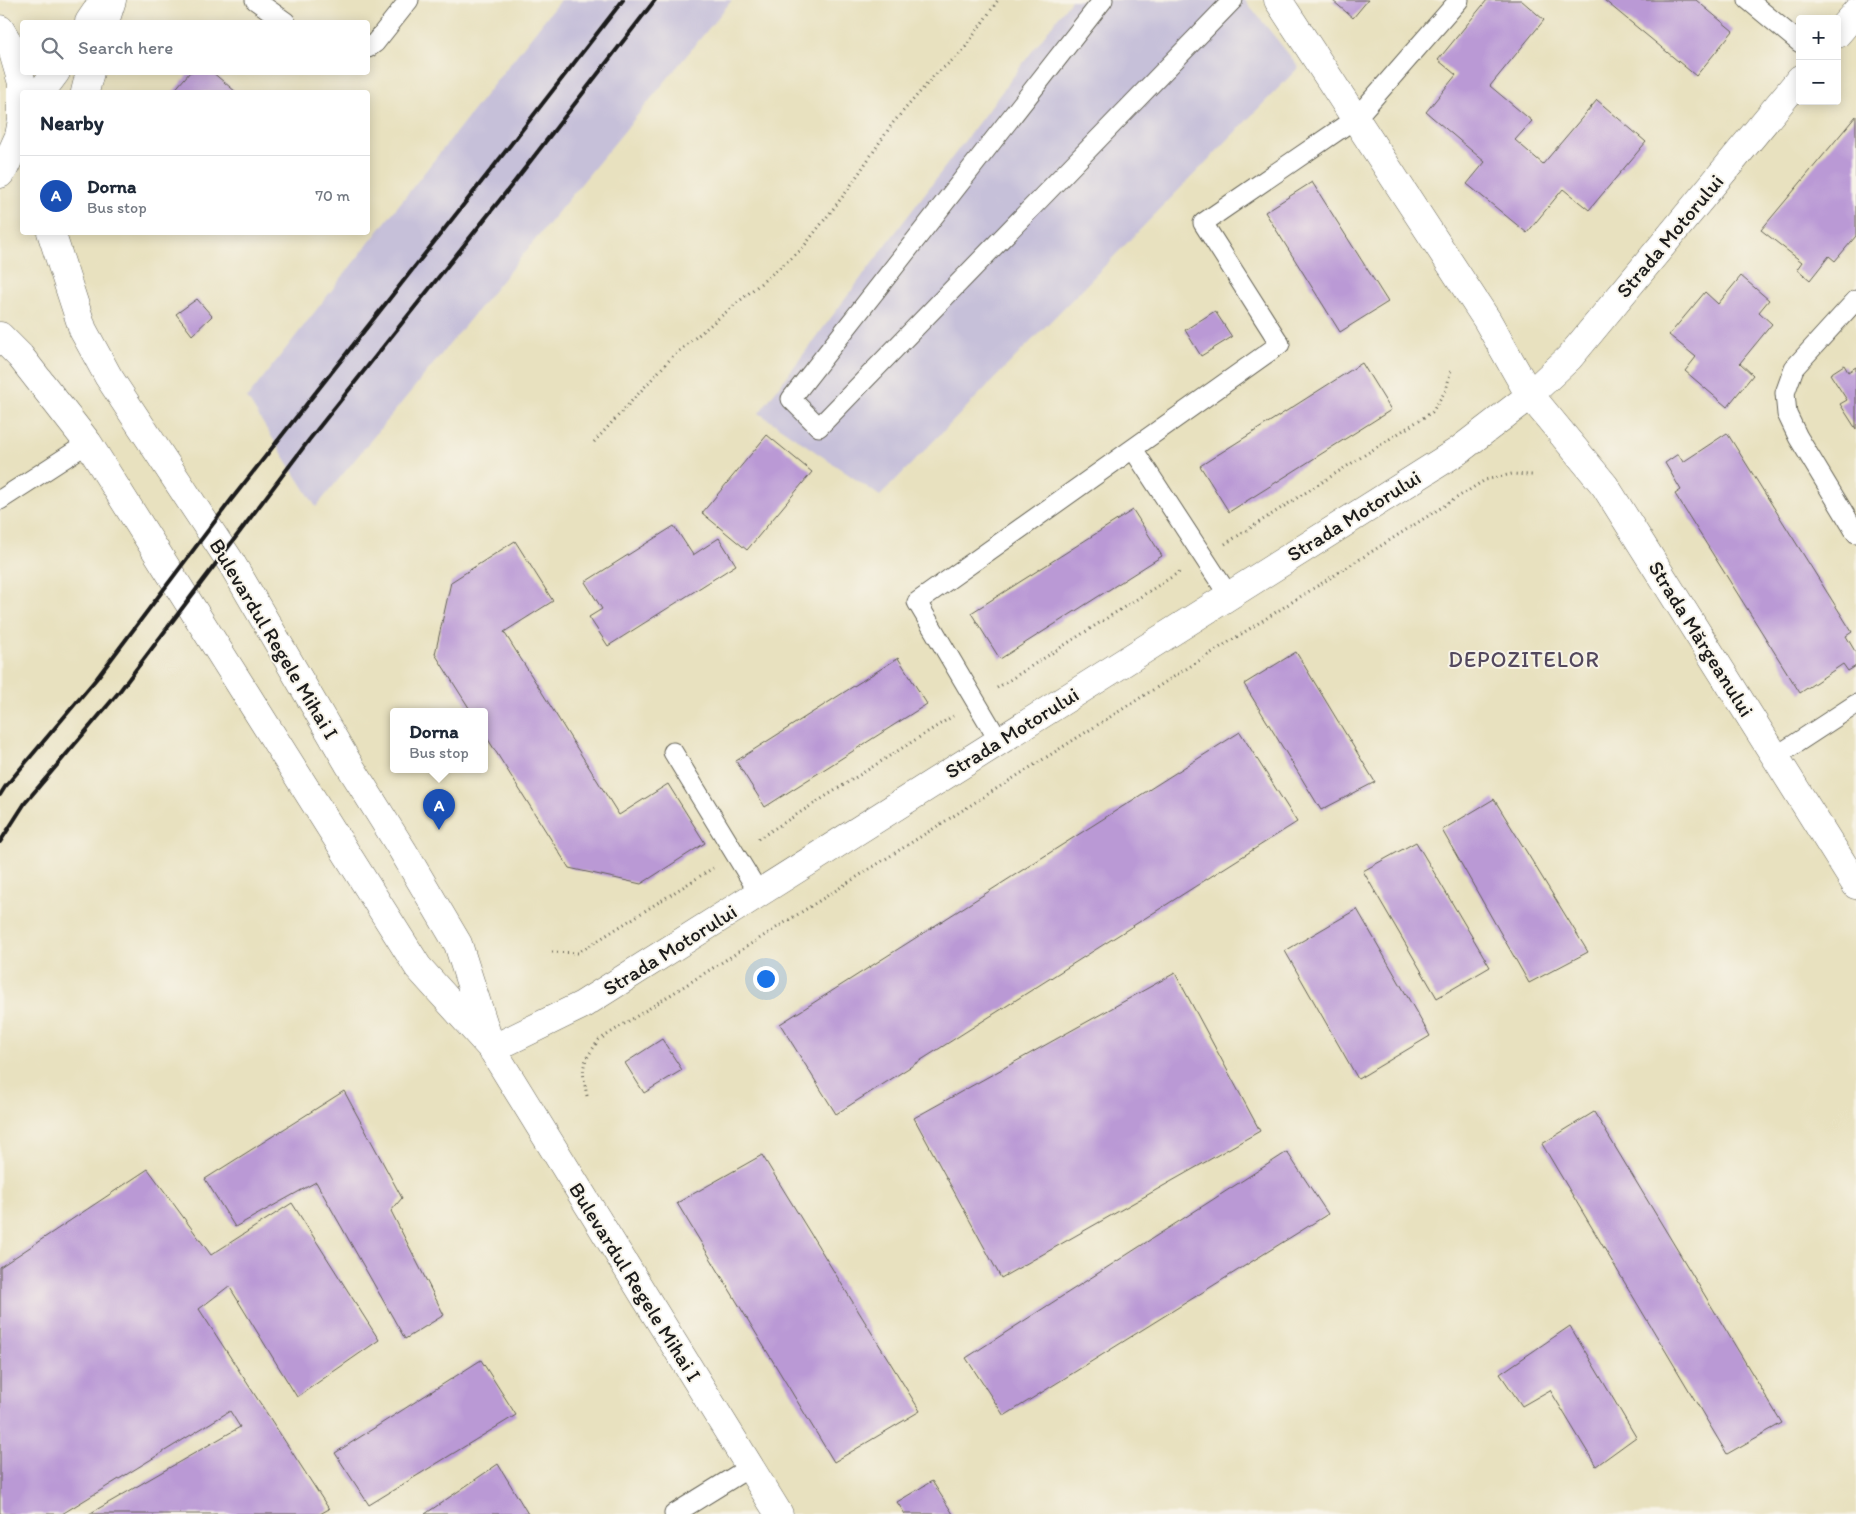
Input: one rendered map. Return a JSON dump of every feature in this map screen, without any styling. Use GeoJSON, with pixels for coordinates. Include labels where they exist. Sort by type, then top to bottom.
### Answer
{"type":"FeatureCollection","features":[{"type":"Feature","properties":{"kind":"street"},"geometry":{"type":"LineString","coordinates":[[90,20],[104,0]]}},
{"type":"Feature","properties":{"kind":"street"},"geometry":{"type":"LineString","coordinates":[[106,20],[112,0]]}},
{"type":"Feature","properties":{"kind":"street","name":"Strada Mărgeanului"},"geometry":{"type":"LineString","coordinates":[[1278,0],[1487,320],[1530,395],[1605,486],[1856,885]]}},
{"type":"Feature","properties":{"kind":"street"},"geometry":{"type":"LineString","coordinates":[[1841,29],[1856,12]]}},
{"type":"Feature","properties":{"kind":"street"},"geometry":{"type":"LineString","coordinates":[[0,29],[12,48],[22,83],[22,90]]}},
{"type":"Feature","properties":{"kind":"street"},"geometry":{"type":"LineString","coordinates":[[42,90],[54,75]]}},
{"type":"Feature","properties":{"kind":"street"},"geometry":{"type":"LineString","coordinates":[[86,90],[89,75]]}},
{"type":"Feature","properties":{"kind":"street","name":"Strada Motorului"},"geometry":{"type":"LineString","coordinates":[[492,1049],[582,1005],[1458,451],[1530,395],[1569,358],[1796,84]]}},
{"type":"Feature","properties":{"kind":"street"},"geometry":{"type":"LineString","coordinates":[[0,174],[20,132]]}},
{"type":"Feature","properties":{"kind":"street","name":"Bulevardul Regele Mihai I"},"geometry":{"type":"LineString","coordinates":[[52,235],[83,330],[108,376],[232,564],[348,763],[458,944],[492,1049]]}},
{"type":"Feature","properties":{"kind":"street"},"geometry":{"type":"LineString","coordinates":[[67,283],[68,235]]}},
{"type":"Feature","properties":{"kind":"street","name":"Bulevardul Regele Mihai I"},"geometry":{"type":"LineString","coordinates":[[0,336],[20,356],[88,443],[418,967],[492,1049],[779,1514]]}},
{"type":"Feature","properties":{"kind":"lane"},"geometry":{"type":"LineString","coordinates":[[255,0],[283,20]]}},
{"type":"Feature","properties":{"kind":"lane"},"geometry":{"type":"LineString","coordinates":[[370,47],[375,44],[409,0]]}},
{"type":"Feature","properties":{"kind":"lane"},"geometry":{"type":"LineString","coordinates":[[1103,0],[791,399],[819,427],[1233,0]]}},
{"type":"Feature","properties":{"kind":"lane"},"geometry":{"type":"LineString","coordinates":[[999,741],[917,602],[1280,344],[1203,223],[1356,118],[1459,0]]}},
{"type":"Feature","properties":{"kind":"lane"},"geometry":{"type":"LineString","coordinates":[[1748,0],[1796,40]]}},
{"type":"Feature","properties":{"kind":"lane"},"geometry":{"type":"LineString","coordinates":[[1856,300],[1794,368],[1785,393],[1787,414],[1798,437],[1856,534]]}},
{"type":"Feature","properties":{"kind":"lane"},"geometry":{"type":"LineString","coordinates":[[4,492],[88,443]]}},
{"type":"Feature","properties":{"kind":"lane"},"geometry":{"type":"LineString","coordinates":[[1133,449],[1229,596]]}},
{"type":"Feature","properties":{"kind":"lane"},"geometry":{"type":"LineString","coordinates":[[1776,757],[1856,704]]}},
{"type":"Feature","properties":{"kind":"lane"},"geometry":{"type":"LineString","coordinates":[[673,752],[759,893]]}},
{"type":"Feature","properties":{"kind":"lane"},"geometry":{"type":"LineString","coordinates":[[674,1514],[750,1467]]}},
{"type":"Feature","properties":{"kind":"path"},"geometry":{"type":"LineString","coordinates":[[594,442],[673,356],[801,250],[847,191],[892,124],[935,75],[962,52],[998,0]]}},
{"type":"Feature","properties":{"kind":"path"},"geometry":{"type":"LineString","coordinates":[[552,952],[578,953],[1432,412],[1446,390],[1451,370]]}},
{"type":"Feature","properties":{"kind":"path"},"geometry":{"type":"LineString","coordinates":[[587,1096],[582,1072],[586,1058],[599,1040],[1485,480],[1512,474],[1532,475]]}},
{"type":"Feature","properties":{"kind":"shaded area"},"geometry":{"type":"Polygon","coordinates":[[[560,0],[732,0],[316,507],[247,398],[560,0]]]}},
{"type":"Feature","properties":{"kind":"shaded area"},"geometry":{"type":"Polygon","coordinates":[[[1071,0],[1245,0],[1299,67],[880,496],[759,413],[1071,0]]]}},
{"type":"Feature","properties":{"kind":"building"},"geometry":{"type":"Polygon","coordinates":[[[1332,0],[1368,0],[1353,18],[1332,0]]]}},
{"type":"Feature","properties":{"kind":"building"},"geometry":{"type":"Polygon","coordinates":[[[1487,0],[1521,0],[1544,20],[1490,86],[1532,121],[1515,140],[1543,164],[1597,100],[1646,142],[1589,210],[1563,189],[1527,233],[1467,184],[1485,162],[1426,112],[1456,75],[1438,60],[1487,0]]]}},
{"type":"Feature","properties":{"kind":"building"},"geometry":{"type":"Polygon","coordinates":[[[1604,0],[1696,0],[1733,31],[1696,76],[1604,0]]]}},
{"type":"Feature","properties":{"kind":"building"},"geometry":{"type":"Polygon","coordinates":[[[187,75],[216,75],[234,90],[175,90],[187,75]]]}},
{"type":"Feature","properties":{"kind":"building"},"geometry":{"type":"Polygon","coordinates":[[[1856,116],[1856,236],[1835,261],[1829,256],[1810,280],[1797,269],[1802,262],[1761,230],[1856,116]]]}},
{"type":"Feature","properties":{"kind":"building"},"geometry":{"type":"Polygon","coordinates":[[[1312,182],[1388,302],[1340,332],[1265,212],[1312,182]]]}},
{"type":"Feature","properties":{"kind":"building"},"geometry":{"type":"Polygon","coordinates":[[[1741,276],[1769,300],[1759,312],[1772,324],[1740,363],[1753,375],[1727,407],[1685,371],[1696,357],[1669,335],[1705,292],[1718,304],[1741,276]]]}},
{"type":"Feature","properties":{"kind":"building"},"geometry":{"type":"Polygon","coordinates":[[[197,299],[212,316],[192,335],[176,314],[197,299]]]}},
{"type":"Feature","properties":{"kind":"building"},"geometry":{"type":"Polygon","coordinates":[[[1215,311],[1232,337],[1201,356],[1185,330],[1215,311]]]}},
{"type":"Feature","properties":{"kind":"building"},"geometry":{"type":"Polygon","coordinates":[[[1362,363],[1391,410],[1229,512],[1200,466],[1362,363]]]}},
{"type":"Feature","properties":{"kind":"building"},"geometry":{"type":"Polygon","coordinates":[[[1844,365],[1848,372],[1856,367],[1856,429],[1840,404],[1847,400],[1830,374],[1844,365]]]}},
{"type":"Feature","properties":{"kind":"building"},"geometry":{"type":"Polygon","coordinates":[[[1727,433],[1852,632],[1846,636],[1856,653],[1856,666],[1848,671],[1843,664],[1800,693],[1675,494],[1681,490],[1665,463],[1678,454],[1683,462],[1727,433]]]}},
{"type":"Feature","properties":{"kind":"building"},"geometry":{"type":"Polygon","coordinates":[[[767,435],[812,472],[747,550],[702,513],[767,435]]]}},
{"type":"Feature","properties":{"kind":"building"},"geometry":{"type":"Polygon","coordinates":[[[1133,510],[1162,556],[1000,659],[971,613],[1133,510]]]}},
{"type":"Feature","properties":{"kind":"building"},"geometry":{"type":"Polygon","coordinates":[[[674,526],[693,555],[719,538],[736,565],[608,646],[589,617],[602,609],[585,582],[674,526]]]}},
{"type":"Feature","properties":{"kind":"building"},"geometry":{"type":"Polygon","coordinates":[[[515,541],[553,601],[504,632],[619,815],[668,784],[705,843],[641,884],[569,868],[488,739],[488,708],[469,708],[435,654],[451,582],[515,541]]]}},
{"type":"Feature","properties":{"kind":"building"},"geometry":{"type":"Polygon","coordinates":[[[1296,652],[1375,782],[1321,810],[1244,684],[1296,652]]]}},
{"type":"Feature","properties":{"kind":"building"},"geometry":{"type":"Polygon","coordinates":[[[898,658],[927,704],[765,807],[736,761],[898,658]]]}},
{"type":"Feature","properties":{"kind":"building"},"geometry":{"type":"Polygon","coordinates":[[[1240,732],[1297,822],[836,1114],[780,1024],[1240,732]]]}},
{"type":"Feature","properties":{"kind":"building"},"geometry":{"type":"Polygon","coordinates":[[[1494,799],[1588,952],[1529,983],[1442,830],[1494,799]]]}},
{"type":"Feature","properties":{"kind":"building"},"geometry":{"type":"Polygon","coordinates":[[[1416,842],[1490,967],[1437,998],[1363,871],[1416,842]]]}},
{"type":"Feature","properties":{"kind":"building"},"geometry":{"type":"Polygon","coordinates":[[[1357,909],[1430,1036],[1358,1079],[1285,951],[1357,909]]]}},
{"type":"Feature","properties":{"kind":"building"},"geometry":{"type":"Polygon","coordinates":[[[1175,973],[1260,1131],[1001,1278],[914,1118],[1175,973]]]}},
{"type":"Feature","properties":{"kind":"building"},"geometry":{"type":"Polygon","coordinates":[[[662,1039],[682,1070],[644,1093],[625,1063],[662,1039]]]}},
{"type":"Feature","properties":{"kind":"building"},"geometry":{"type":"Polygon","coordinates":[[[344,1091],[402,1198],[391,1211],[444,1315],[405,1339],[316,1182],[235,1227],[205,1179],[344,1091]]]}},
{"type":"Feature","properties":{"kind":"building"},"geometry":{"type":"Polygon","coordinates":[[[1594,1112],[1782,1423],[1727,1454],[1542,1144],[1594,1112]]]}},
{"type":"Feature","properties":{"kind":"building"},"geometry":{"type":"Polygon","coordinates":[[[1287,1152],[1328,1214],[1004,1416],[966,1358],[1287,1152]]]}},
{"type":"Feature","properties":{"kind":"building"},"geometry":{"type":"Polygon","coordinates":[[[762,1155],[920,1411],[834,1462],[677,1203],[762,1155]]]}},
{"type":"Feature","properties":{"kind":"building"},"geometry":{"type":"Polygon","coordinates":[[[148,1169],[211,1255],[292,1203],[379,1340],[297,1397],[229,1286],[199,1309],[329,1509],[320,1514],[89,1514],[240,1427],[230,1411],[62,1514],[0,1514],[0,1267],[148,1169]]]}},
{"type":"Feature","properties":{"kind":"building"},"geometry":{"type":"Polygon","coordinates":[[[1570,1326],[1636,1437],[1596,1466],[1550,1390],[1522,1406],[1500,1374],[1570,1326]]]}},
{"type":"Feature","properties":{"kind":"building"},"geometry":{"type":"Polygon","coordinates":[[[481,1360],[516,1415],[369,1505],[335,1453],[481,1360]]]}},
{"type":"Feature","properties":{"kind":"building"},"geometry":{"type":"Polygon","coordinates":[[[498,1464],[528,1514],[425,1514],[498,1464]]]}},
{"type":"Feature","properties":{"kind":"building"},"geometry":{"type":"Polygon","coordinates":[[[932,1481],[953,1514],[905,1514],[897,1502],[932,1481]]]}},
{"type":"Feature","properties":{"kind":"railway"},"geometry":{"type":"LineString","coordinates":[[0,795],[97,678],[231,500],[623,0]]}},
{"type":"Feature","properties":{"kind":"railway"},"geometry":{"type":"LineString","coordinates":[[0,842],[25,803],[119,692],[309,440],[515,181],[655,0]]}},
{"type":"Feature","properties":{"kind":"place","name":"Dorna"},"geometry":{"type":"Point","coordinates":[439,830]}},
{"type":"Feature","properties":{"kind":"district","name":"DEPOZITELOR"},"geometry":{"type":"Point","coordinates":[1524,659]}}]}
